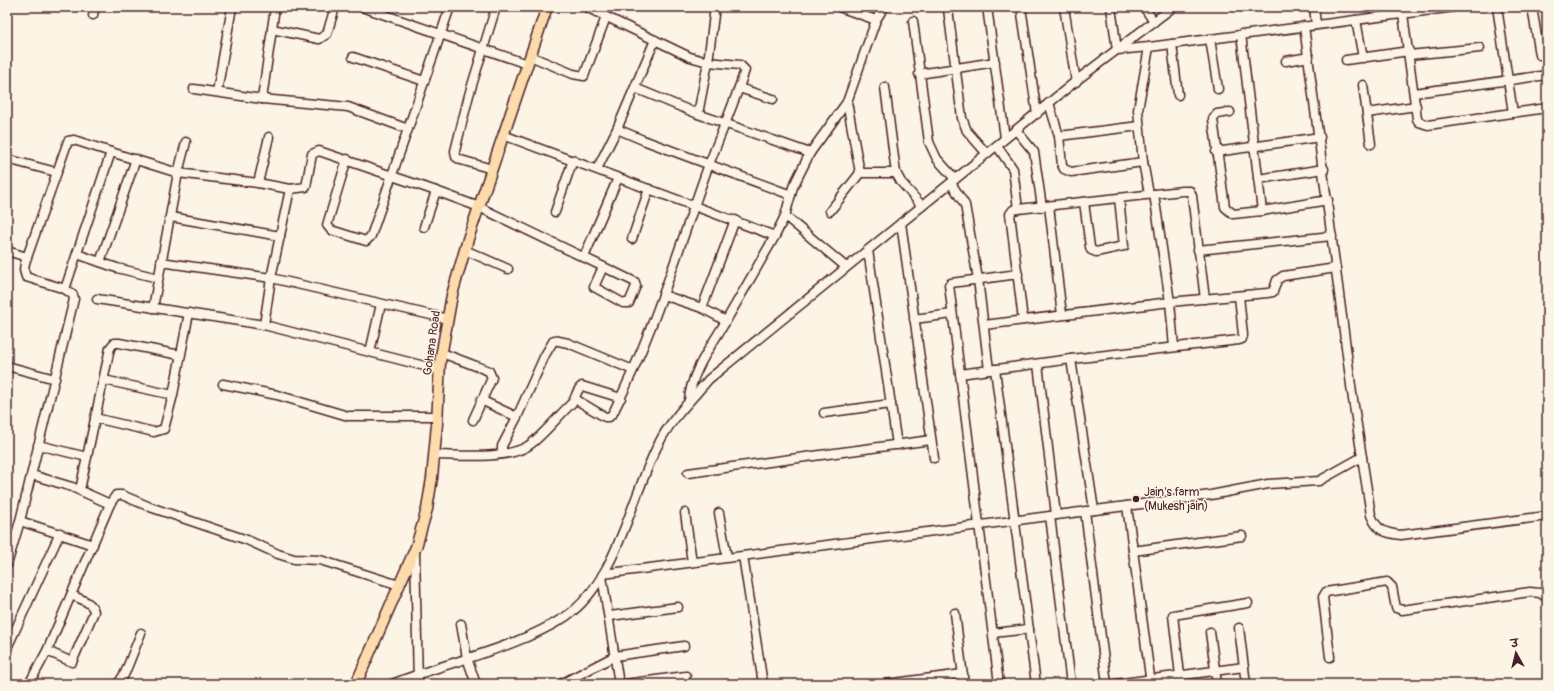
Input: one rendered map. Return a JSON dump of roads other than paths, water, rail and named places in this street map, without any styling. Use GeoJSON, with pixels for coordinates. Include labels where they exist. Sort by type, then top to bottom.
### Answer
{"type":"FeatureCollection","features":[{"type":"Feature","properties":{"kind":"main road","name":"Gohana Road"},"geometry":{"type":"LineString","coordinates":[[356,684],[415,550],[427,509],[434,455],[440,370],[452,294],[464,250],[547,7]]}},
{"type":"Feature","properties":{"kind":"street"},"geometry":{"type":"LineString","coordinates":[[217,92],[232,7]]}},
{"type":"Feature","properties":{"kind":"street"},"geometry":{"type":"LineString","coordinates":[[262,99],[275,7]]}},
{"type":"Feature","properties":{"kind":"street"},"geometry":{"type":"LineString","coordinates":[[272,29],[319,39],[327,34],[335,7]]}},
{"type":"Feature","properties":{"kind":"street"},"geometry":{"type":"LineString","coordinates":[[362,7],[441,35],[572,74],[584,76],[606,17]]}},
{"type":"Feature","properties":{"kind":"street"},"geometry":{"type":"LineString","coordinates":[[347,159],[327,222],[331,230],[364,241],[369,240],[372,236],[450,7]]}},
{"type":"Feature","properties":{"kind":"street"},"geometry":{"type":"LineString","coordinates":[[492,169],[461,160],[456,157],[455,151],[469,94],[496,7]]}},
{"type":"Feature","properties":{"kind":"street"},"geometry":{"type":"LineString","coordinates":[[575,399],[605,417],[609,417],[613,413],[621,398],[664,295],[709,163],[726,124],[745,70],[742,66],[708,62],[690,57],[586,7]]}},
{"type":"Feature","properties":{"kind":"street"},"geometry":{"type":"LineString","coordinates":[[698,114],[708,62],[715,7]]}},
{"type":"Feature","properties":{"kind":"street"},"geometry":{"type":"LineString","coordinates":[[839,7],[876,20]]}},
{"type":"Feature","properties":{"kind":"street"},"geometry":{"type":"LineString","coordinates":[[689,401],[690,392],[698,371],[785,216],[791,195],[810,153],[847,102],[876,20],[884,7]]}},
{"type":"Feature","properties":{"kind":"street"},"geometry":{"type":"LineString","coordinates":[[987,7],[1005,138]]}},
{"type":"Feature","properties":{"kind":"street"},"geometry":{"type":"LineString","coordinates":[[1021,7],[1038,114]]}},
{"type":"Feature","properties":{"kind":"street"},"geometry":{"type":"LineString","coordinates":[[1064,7],[1076,82]]}},
{"type":"Feature","properties":{"kind":"street"},"geometry":{"type":"LineString","coordinates":[[1111,7],[1117,50]]}},
{"type":"Feature","properties":{"kind":"street"},"geometry":{"type":"LineString","coordinates":[[1144,7],[1154,22]]}},
{"type":"Feature","properties":{"kind":"street"},"geometry":{"type":"LineString","coordinates":[[392,684],[526,637],[566,617],[593,591],[612,557],[659,443],[689,401],[709,379],[1005,138],[1038,114],[1049,103],[1173,7]]}},
{"type":"Feature","properties":{"kind":"street"},"geometry":{"type":"LineString","coordinates":[[1314,7],[1316,24]]}},
{"type":"Feature","properties":{"kind":"street"},"geometry":{"type":"LineString","coordinates":[[1117,50],[1149,48],[1241,34],[1455,7]]}},
{"type":"Feature","properties":{"kind":"street"},"geometry":{"type":"LineString","coordinates":[[1497,7],[1514,113]]}},
{"type":"Feature","properties":{"kind":"street"},"geometry":{"type":"LineString","coordinates":[[1532,7],[1540,55]]}},
{"type":"Feature","properties":{"kind":"street"},"geometry":{"type":"LineString","coordinates":[[948,9],[963,124],[987,154]]}},
{"type":"Feature","properties":{"kind":"street"},"geometry":{"type":"LineString","coordinates":[[1403,14],[1417,119],[1423,125],[1547,108]]}},
{"type":"Feature","properties":{"kind":"street"},"geometry":{"type":"LineString","coordinates":[[1356,20],[1363,58]]}},
{"type":"Feature","properties":{"kind":"street"},"geometry":{"type":"LineString","coordinates":[[913,21],[929,142],[937,159],[953,181],[965,204],[1015,520],[1036,684]]}},
{"type":"Feature","properties":{"kind":"street"},"geometry":{"type":"LineString","coordinates":[[1304,26],[1362,457],[1371,515],[1377,528],[1386,533],[1401,535],[1547,516]]}},
{"type":"Feature","properties":{"kind":"street"},"geometry":{"type":"LineString","coordinates":[[1241,34],[1253,146],[1262,212]]}},
{"type":"Feature","properties":{"kind":"street"},"geometry":{"type":"LineString","coordinates":[[1210,39],[1218,89]]}},
{"type":"Feature","properties":{"kind":"street"},"geometry":{"type":"LineString","coordinates":[[597,169],[617,129],[655,40]]}},
{"type":"Feature","properties":{"kind":"street"},"geometry":{"type":"LineString","coordinates":[[1172,44],[1178,95]]}},
{"type":"Feature","properties":{"kind":"street"},"geometry":{"type":"LineString","coordinates":[[1149,48],[1138,110],[1139,126],[1143,162],[1152,194],[1170,302],[1174,347]]}},
{"type":"Feature","properties":{"kind":"street"},"geometry":{"type":"LineString","coordinates":[[1346,60],[1409,53],[1480,48]]}},
{"type":"Feature","properties":{"kind":"street"},"geometry":{"type":"LineString","coordinates":[[353,57],[424,81]]}},
{"type":"Feature","properties":{"kind":"street"},"geometry":{"type":"LineString","coordinates":[[1286,61],[1309,57]]}},
{"type":"Feature","properties":{"kind":"street"},"geometry":{"type":"LineString","coordinates":[[919,74],[995,62]]}},
{"type":"Feature","properties":{"kind":"street"},"geometry":{"type":"LineString","coordinates":[[1414,93],[1547,75]]}},
{"type":"Feature","properties":{"kind":"street"},"geometry":{"type":"LineString","coordinates":[[1363,85],[1371,144]]}},
{"type":"Feature","properties":{"kind":"street"},"geometry":{"type":"LineString","coordinates":[[885,86],[896,173],[901,182],[922,206]]}},
{"type":"Feature","properties":{"kind":"street"},"geometry":{"type":"LineString","coordinates":[[635,88],[698,114],[810,153]]}},
{"type":"Feature","properties":{"kind":"street"},"geometry":{"type":"LineString","coordinates":[[739,88],[773,99]]}},
{"type":"Feature","properties":{"kind":"street"},"geometry":{"type":"LineString","coordinates":[[194,89],[262,99],[348,107],[408,129]]}},
{"type":"Feature","properties":{"kind":"street"},"geometry":{"type":"LineString","coordinates":[[830,211],[860,173],[847,102]]}},
{"type":"Feature","properties":{"kind":"street"},"geometry":{"type":"LineString","coordinates":[[1049,103],[1059,136],[1062,165],[1066,171],[1071,172],[1143,162]]}},
{"type":"Feature","properties":{"kind":"street"},"geometry":{"type":"LineString","coordinates":[[1367,113],[1416,106]]}},
{"type":"Feature","properties":{"kind":"street"},"geometry":{"type":"LineString","coordinates":[[1230,112],[1217,114],[1213,119],[1216,152],[1225,208],[1228,212],[1233,214],[1262,212],[1328,200]]}},
{"type":"Feature","properties":{"kind":"street"},"geometry":{"type":"LineString","coordinates":[[1059,136],[1139,126]]}},
{"type":"Feature","properties":{"kind":"street"},"geometry":{"type":"LineString","coordinates":[[617,129],[791,195]]}},
{"type":"Feature","properties":{"kind":"street"},"geometry":{"type":"LineString","coordinates":[[1016,130],[1034,152],[1046,206],[1062,315]]}},
{"type":"Feature","properties":{"kind":"street"},"geometry":{"type":"LineString","coordinates":[[503,135],[775,236]]}},
{"type":"Feature","properties":{"kind":"street"},"geometry":{"type":"LineString","coordinates":[[1216,152],[1320,136]]}},
{"type":"Feature","properties":{"kind":"street"},"geometry":{"type":"LineString","coordinates":[[258,183],[269,137]]}},
{"type":"Feature","properties":{"kind":"street"},"geometry":{"type":"LineString","coordinates":[[7,565],[32,475],[74,299],[73,295],[65,290],[26,277],[24,270],[56,172],[66,144],[70,140],[178,173],[258,183],[290,189],[301,189],[307,185],[311,158],[314,152],[319,151],[347,159],[479,207],[635,282],[636,286],[629,303],[624,303],[594,287],[603,267]]}},
{"type":"Feature","properties":{"kind":"street"},"geometry":{"type":"LineString","coordinates":[[153,308],[178,173],[186,142]]}},
{"type":"Feature","properties":{"kind":"street"},"geometry":{"type":"LineString","coordinates":[[997,146],[1013,169],[1018,209]]}},
{"type":"Feature","properties":{"kind":"street"},"geometry":{"type":"LineString","coordinates":[[65,290],[111,152]]}},
{"type":"Feature","properties":{"kind":"street"},"geometry":{"type":"LineString","coordinates":[[7,159],[56,172]]}},
{"type":"Feature","properties":{"kind":"street"},"geometry":{"type":"LineString","coordinates":[[100,262],[136,159]]}},
{"type":"Feature","properties":{"kind":"street"},"geometry":{"type":"LineString","coordinates":[[555,212],[573,160]]}},
{"type":"Feature","properties":{"kind":"street"},"geometry":{"type":"LineString","coordinates":[[1258,179],[1324,169]]}},
{"type":"Feature","properties":{"kind":"street"},"geometry":{"type":"LineString","coordinates":[[860,173],[896,173]]}},
{"type":"Feature","properties":{"kind":"street"},"geometry":{"type":"LineString","coordinates":[[584,257],[618,178]]}},
{"type":"Feature","properties":{"kind":"street"},"geometry":{"type":"LineString","coordinates":[[264,325],[271,278],[290,189]]}},
{"type":"Feature","properties":{"kind":"street"},"geometry":{"type":"LineString","coordinates":[[632,239],[649,189]]}},
{"type":"Feature","properties":{"kind":"street"},"geometry":{"type":"LineString","coordinates":[[424,227],[436,191]]}},
{"type":"Feature","properties":{"kind":"street"},"geometry":{"type":"LineString","coordinates":[[1023,320],[1010,214],[1013,210],[1018,209],[1190,191],[1205,299]]}},
{"type":"Feature","properties":{"kind":"street"},"geometry":{"type":"LineString","coordinates":[[1084,202],[1090,247],[1091,250],[1096,252],[1124,246],[1119,198]]}},
{"type":"Feature","properties":{"kind":"street"},"geometry":{"type":"LineString","coordinates":[[785,216],[846,267]]}},
{"type":"Feature","properties":{"kind":"street"},"geometry":{"type":"LineString","coordinates":[[171,217],[280,236]]}},
{"type":"Feature","properties":{"kind":"street"},"geometry":{"type":"LineString","coordinates":[[702,308],[735,220]]}},
{"type":"Feature","properties":{"kind":"street"},"geometry":{"type":"LineString","coordinates":[[901,223],[934,458]]}},
{"type":"Feature","properties":{"kind":"street"},"geometry":{"type":"LineString","coordinates":[[1198,250],[1332,236]]}},
{"type":"Feature","properties":{"kind":"street"},"geometry":{"type":"LineString","coordinates":[[464,250],[508,269]]}},
{"type":"Feature","properties":{"kind":"street"},"geometry":{"type":"LineString","coordinates":[[868,250],[897,445]]}},
{"type":"Feature","properties":{"kind":"street"},"geometry":{"type":"LineString","coordinates":[[7,251],[27,257]]}},
{"type":"Feature","properties":{"kind":"street"},"geometry":{"type":"LineString","coordinates":[[77,254],[117,268],[158,278]]}},
{"type":"Feature","properties":{"kind":"street"},"geometry":{"type":"LineString","coordinates":[[161,262],[271,278],[448,319]]}},
{"type":"Feature","properties":{"kind":"street"},"geometry":{"type":"LineString","coordinates":[[984,325],[1170,302],[1273,292],[1277,280],[1283,276],[1336,268]]}},
{"type":"Feature","properties":{"kind":"street"},"geometry":{"type":"LineString","coordinates":[[999,684],[949,284],[1018,274]]}},
{"type":"Feature","properties":{"kind":"street"},"geometry":{"type":"LineString","coordinates":[[664,295],[702,308],[726,321]]}},
{"type":"Feature","properties":{"kind":"street"},"geometry":{"type":"LineString","coordinates":[[960,374],[1071,359],[1242,339],[1243,324],[1239,296]]}},
{"type":"Feature","properties":{"kind":"street"},"geometry":{"type":"LineString","coordinates":[[97,299],[264,325],[440,370]]}},
{"type":"Feature","properties":{"kind":"street"},"geometry":{"type":"LineString","coordinates":[[370,352],[381,304]]}},
{"type":"Feature","properties":{"kind":"street"},"geometry":{"type":"LineString","coordinates":[[95,418],[158,431],[166,427],[189,313]]}},
{"type":"Feature","properties":{"kind":"street"},"geometry":{"type":"LineString","coordinates":[[914,319],[952,314]]}},
{"type":"Feature","properties":{"kind":"street"},"geometry":{"type":"LineString","coordinates":[[502,454],[502,446],[545,355],[554,340],[564,342],[633,370]]}},
{"type":"Feature","properties":{"kind":"street"},"geometry":{"type":"LineString","coordinates":[[80,490],[110,348],[114,343],[180,355]]}},
{"type":"Feature","properties":{"kind":"street"},"geometry":{"type":"LineString","coordinates":[[442,353],[490,371],[492,378],[473,420]]}},
{"type":"Feature","properties":{"kind":"street"},"geometry":{"type":"LineString","coordinates":[[1071,359],[1094,510]]}},
{"type":"Feature","properties":{"kind":"street"},"geometry":{"type":"LineString","coordinates":[[1038,364],[1071,684]]}},
{"type":"Feature","properties":{"kind":"street"},"geometry":{"type":"LineString","coordinates":[[7,366],[55,379]]}},
{"type":"Feature","properties":{"kind":"street"},"geometry":{"type":"LineString","coordinates":[[104,380],[173,395]]}},
{"type":"Feature","properties":{"kind":"street"},"geometry":{"type":"LineString","coordinates":[[223,384],[276,395],[348,416],[437,416]]}},
{"type":"Feature","properties":{"kind":"street"},"geometry":{"type":"LineString","coordinates":[[434,455],[502,454],[519,450],[530,444],[575,399],[578,389],[582,386],[621,398]]}},
{"type":"Feature","properties":{"kind":"street"},"geometry":{"type":"LineString","coordinates":[[481,400],[517,417]]}},
{"type":"Feature","properties":{"kind":"street"},"geometry":{"type":"LineString","coordinates":[[824,413],[891,404]]}},
{"type":"Feature","properties":{"kind":"street"},"geometry":{"type":"LineString","coordinates":[[688,473],[931,440]]}},
{"type":"Feature","properties":{"kind":"street"},"geometry":{"type":"LineString","coordinates":[[38,445],[87,457]]}},
{"type":"Feature","properties":{"kind":"street"},"geometry":{"type":"LineString","coordinates":[[602,575],[1211,495],[1280,482],[1319,481],[1362,457]]}},
{"type":"Feature","properties":{"kind":"street"},"geometry":{"type":"LineString","coordinates":[[32,475],[80,490],[110,504]]}},
{"type":"Feature","properties":{"kind":"street"},"geometry":{"type":"LineString","coordinates":[[29,684],[47,651],[114,496],[122,495],[150,507],[246,540],[278,554],[294,559],[320,560],[399,585]]}},
{"type":"Feature","properties":{"kind":"street"},"geometry":{"type":"LineString","coordinates":[[1127,506],[1151,682]]}},
{"type":"Feature","properties":{"kind":"street"},"geometry":{"type":"LineString","coordinates":[[1085,511],[1107,684]]}},
{"type":"Feature","properties":{"kind":"street"},"geometry":{"type":"LineString","coordinates":[[685,513],[692,562]]}},
{"type":"Feature","properties":{"kind":"street"},"geometry":{"type":"LineString","coordinates":[[719,513],[727,558]]}},
{"type":"Feature","properties":{"kind":"street"},"geometry":{"type":"LineString","coordinates":[[20,521],[93,545]]}},
{"type":"Feature","properties":{"kind":"street"},"geometry":{"type":"LineString","coordinates":[[7,648],[60,533]]}},
{"type":"Feature","properties":{"kind":"street"},"geometry":{"type":"LineString","coordinates":[[1133,551],[1242,536]]}},
{"type":"Feature","properties":{"kind":"street"},"geometry":{"type":"LineString","coordinates":[[415,550],[418,684]]}},
{"type":"Feature","properties":{"kind":"street"},"geometry":{"type":"LineString","coordinates":[[743,556],[763,684]]}},
{"type":"Feature","properties":{"kind":"street"},"geometry":{"type":"LineString","coordinates":[[602,575],[610,616],[619,684]]}},
{"type":"Feature","properties":{"kind":"street"},"geometry":{"type":"LineString","coordinates":[[1330,657],[1323,597],[1326,592],[1387,582],[1392,587],[1396,608],[1402,610],[1530,592],[1540,594],[1547,598]]}},
{"type":"Feature","properties":{"kind":"street"},"geometry":{"type":"LineString","coordinates":[[47,651],[72,662],[94,612],[94,608],[91,604],[71,595]]}},
{"type":"Feature","properties":{"kind":"street"},"geometry":{"type":"LineString","coordinates":[[1181,684],[1173,617],[1174,614],[1248,603]]}},
{"type":"Feature","properties":{"kind":"street"},"geometry":{"type":"LineString","coordinates":[[610,616],[678,607]]}},
{"type":"Feature","properties":{"kind":"street"},"geometry":{"type":"LineString","coordinates":[[955,613],[964,684]]}},
{"type":"Feature","properties":{"kind":"street"},"geometry":{"type":"LineString","coordinates":[[461,624],[467,658],[476,684]]}},
{"type":"Feature","properties":{"kind":"street"},"geometry":{"type":"LineString","coordinates":[[1239,628],[1246,684]]}},
{"type":"Feature","properties":{"kind":"street"},"geometry":{"type":"LineString","coordinates":[[993,633],[1029,629]]}},
{"type":"Feature","properties":{"kind":"street"},"geometry":{"type":"LineString","coordinates":[[1210,632],[1217,684]]}},
{"type":"Feature","properties":{"kind":"street"},"geometry":{"type":"LineString","coordinates":[[118,684],[141,633]]}},
{"type":"Feature","properties":{"kind":"street"},"geometry":{"type":"LineString","coordinates":[[561,684],[615,656],[684,646]]}},
{"type":"Feature","properties":{"kind":"street"},"geometry":{"type":"LineString","coordinates":[[1115,684],[1151,682],[1180,675],[1244,667]]}},
{"type":"Feature","properties":{"kind":"street"},"geometry":{"type":"LineString","coordinates":[[886,684],[963,674]]}},
{"type":"Feature","properties":{"kind":"street"},"geometry":{"type":"LineString","coordinates":[[625,684],[686,676]]}},
{"type":"Feature","properties":{"kind":"place","name":"Jain's farm (Mukesh jain)"},"geometry":{"type":"Point","coordinates":[1136,499]}}]}
